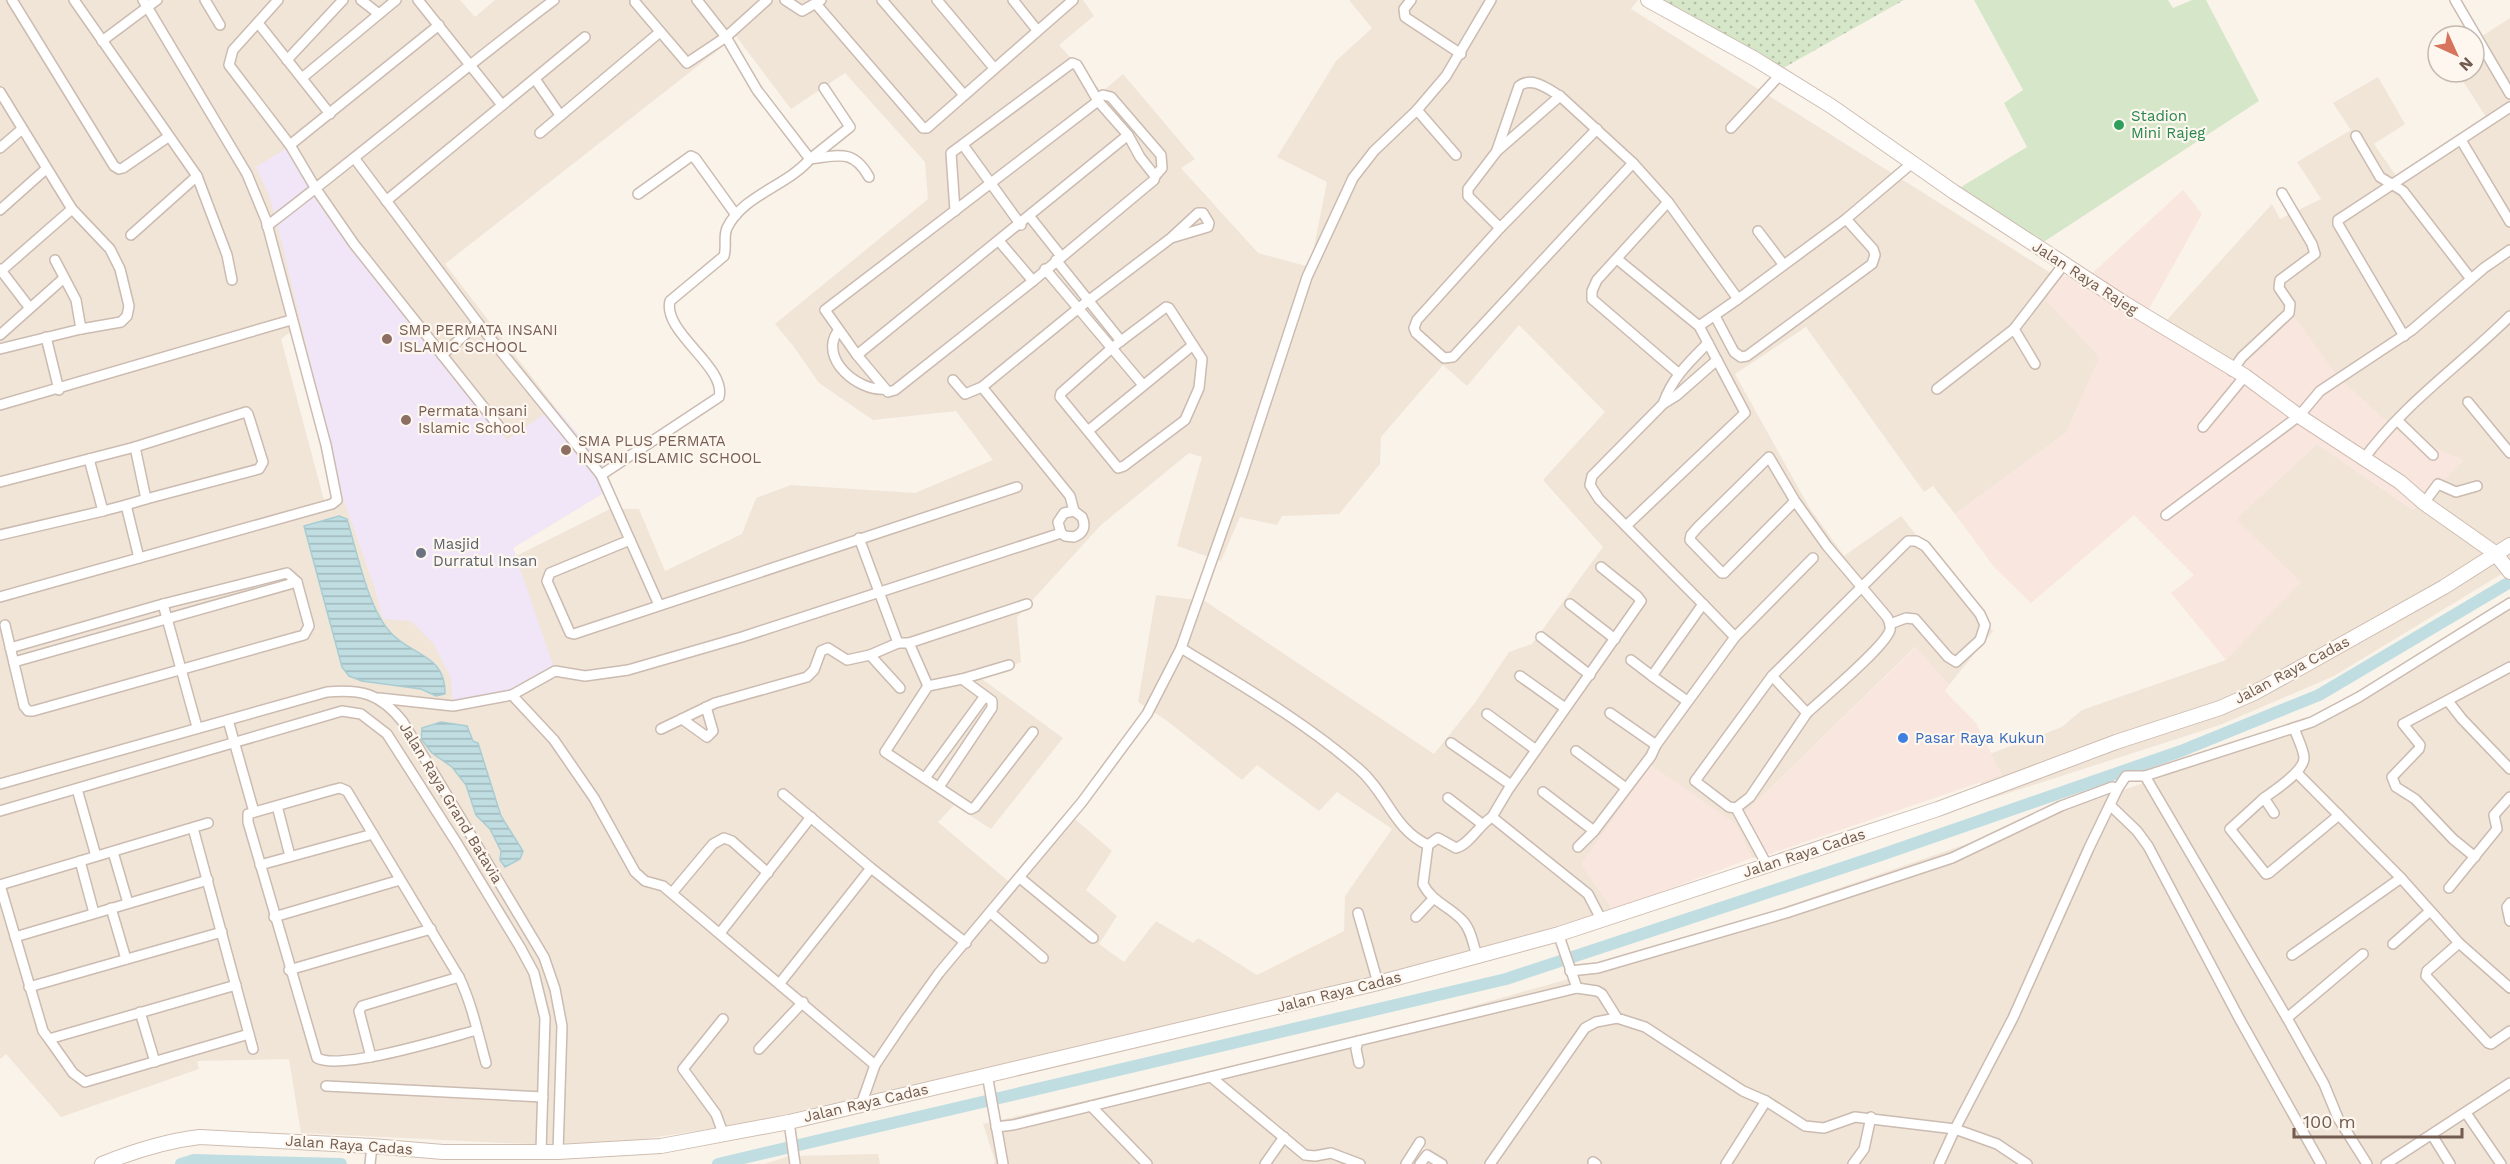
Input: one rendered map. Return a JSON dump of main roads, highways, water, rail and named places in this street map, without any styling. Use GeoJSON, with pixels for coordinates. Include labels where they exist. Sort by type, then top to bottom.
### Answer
{"type":"FeatureCollection","features":[{"type":"Feature","properties":{"kind":"water"},"geometry":{"type":"Polygon","coordinates":[[[339,516],[347,519],[369,594],[382,622],[398,640],[434,663],[444,681],[445,694],[436,696],[421,689],[362,681],[349,676],[342,667],[304,526],[339,516]]]}},
{"type":"Feature","properties":{"kind":"water"},"geometry":{"type":"Polygon","coordinates":[[[441,722],[467,726],[473,741],[478,743],[501,816],[523,851],[520,859],[505,867],[500,860],[501,851],[490,829],[476,815],[466,785],[452,767],[432,753],[421,739],[422,728],[441,722]]]}},
{"type":"Feature","properties":{"kind":"waterway"},"geometry":{"type":"LineString","coordinates":[[718,1164],[1506,979],[1881,855],[2181,751],[2319,695],[2510,582]]}},
{"type":"Feature","properties":{"kind":"waterway"},"geometry":{"type":"LineString","coordinates":[[181,1164],[194,1160],[341,1164]]}},
{"type":"Feature","properties":{"kind":"place","name":"Stadion Mini Rajeg"},"geometry":{"type":"Point","coordinates":[2119,125]}},
{"type":"Feature","properties":{"kind":"place","name":"SMP PERMATA INSANI ISLAMIC SCHOOL"},"geometry":{"type":"Point","coordinates":[387,339]}},
{"type":"Feature","properties":{"kind":"place","name":"Permata Insani Islamic School"},"geometry":{"type":"Point","coordinates":[406,420]}},
{"type":"Feature","properties":{"kind":"place","name":"SMA PLUS PERMATA INSANI ISLAMIC SCHOOL"},"geometry":{"type":"Point","coordinates":[566,450]}},
{"type":"Feature","properties":{"kind":"place","name":"Masjid Durratul Insan"},"geometry":{"type":"Point","coordinates":[421,553]}},
{"type":"Feature","properties":{"kind":"place","name":"Pasar Raya Kukun"},"geometry":{"type":"Point","coordinates":[1903,738]}}]}
